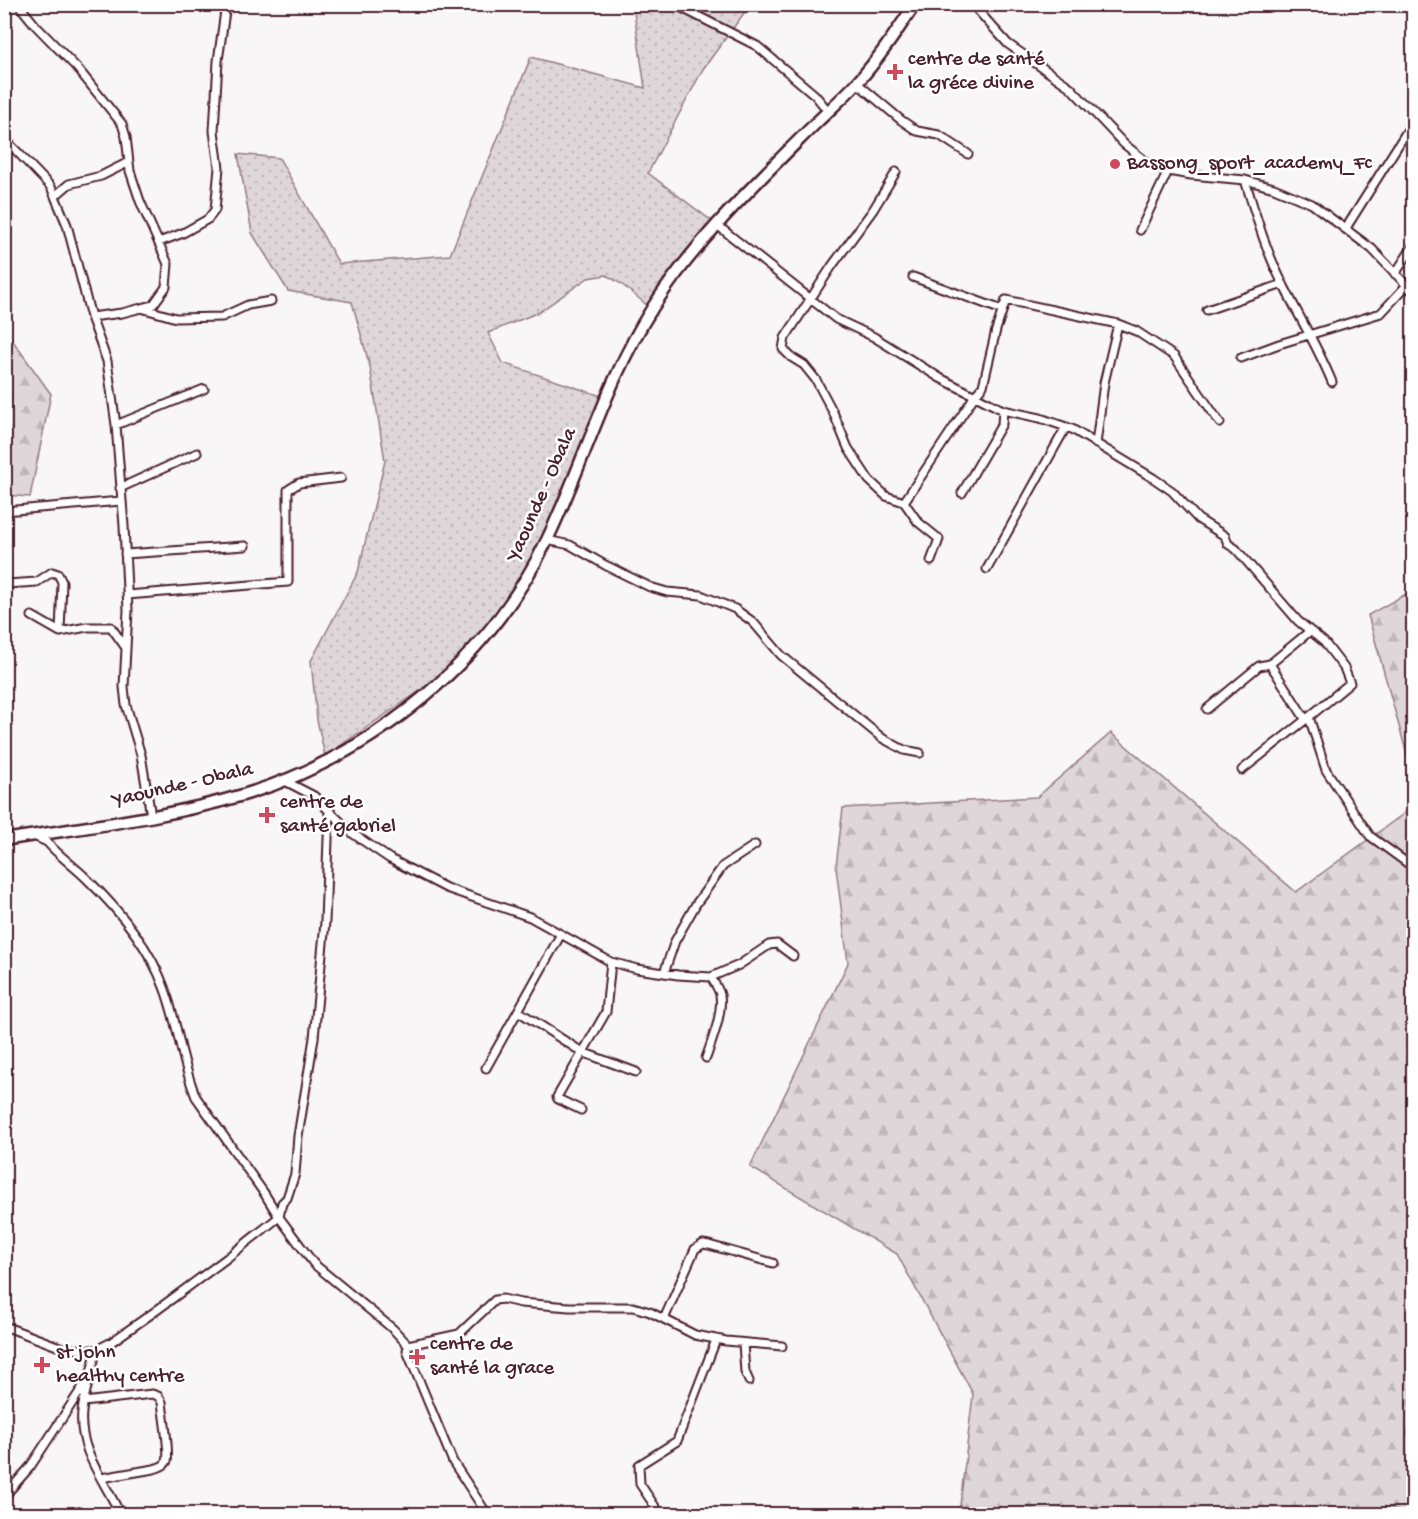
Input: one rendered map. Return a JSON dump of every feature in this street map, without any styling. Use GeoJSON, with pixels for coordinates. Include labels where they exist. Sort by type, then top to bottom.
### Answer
{"type":"FeatureCollection","features":[{"type":"Feature","properties":{"kind":"highway","name":"Yaounde - Obala"},"geometry":{"type":"LineString","coordinates":[[4,840],[151,816],[246,794],[320,764],[379,731],[435,689],[492,627],[524,583],[547,540],[617,372],[636,336],[676,274],[751,187],[857,83],[915,4]]}},
{"type":"Feature","properties":{"kind":"street"},"geometry":{"type":"LineString","coordinates":[[18,4],[78,69],[122,124],[129,162],[140,201],[168,264],[166,287],[153,305],[122,313],[91,317]]}},
{"type":"Feature","properties":{"kind":"street"},"geometry":{"type":"LineString","coordinates":[[159,242],[183,233],[208,219],[215,210],[219,168],[214,131],[218,60],[226,4]]}},
{"type":"Feature","properties":{"kind":"street"},"geometry":{"type":"LineString","coordinates":[[674,4],[757,46],[815,95],[828,111]]}},
{"type":"Feature","properties":{"kind":"street"},"geometry":{"type":"LineString","coordinates":[[972,4],[1008,44],[1070,87],[1124,144],[1148,163],[1168,171],[1245,180],[1274,188],[1306,201],[1372,249],[1413,293]]}},
{"type":"Feature","properties":{"kind":"street"},"geometry":{"type":"LineString","coordinates":[[857,83],[917,131],[939,135],[968,154]]}},
{"type":"Feature","properties":{"kind":"street"},"geometry":{"type":"LineString","coordinates":[[1346,228],[1413,120]]}},
{"type":"Feature","properties":{"kind":"street"},"geometry":{"type":"LineString","coordinates":[[4,138],[51,187],[67,225],[91,317],[107,361],[116,425],[125,554],[127,595],[124,687],[126,705],[141,754],[151,816]]}},
{"type":"Feature","properties":{"kind":"street"},"geometry":{"type":"LineString","coordinates":[[54,196],[69,184],[101,176],[129,162]]}},
{"type":"Feature","properties":{"kind":"street"},"geometry":{"type":"LineString","coordinates":[[1140,230],[1168,171]]}},
{"type":"Feature","properties":{"kind":"street"},"geometry":{"type":"LineString","coordinates":[[896,172],[873,210],[832,266],[785,338],[783,349],[790,357],[804,365],[816,380],[848,448],[869,480],[886,496],[904,502],[918,522],[939,539],[931,561]]}},
{"type":"Feature","properties":{"kind":"street"},"geometry":{"type":"LineString","coordinates":[[1245,180],[1260,230],[1283,284],[1311,335],[1332,382]]}},
{"type":"Feature","properties":{"kind":"street"},"geometry":{"type":"LineString","coordinates":[[717,225],[836,319],[874,337],[940,378],[976,394],[1003,410],[1066,427],[1172,491],[1198,519],[1225,536],[1228,544],[1236,549],[1298,621],[1324,642],[1344,668],[1350,683],[1242,770]]}},
{"type":"Feature","properties":{"kind":"street"},"geometry":{"type":"LineString","coordinates":[[1395,274],[1413,245]]}},
{"type":"Feature","properties":{"kind":"street"},"geometry":{"type":"LineString","coordinates":[[913,277],[1002,310]]}},
{"type":"Feature","properties":{"kind":"street"},"geometry":{"type":"LineString","coordinates":[[1207,310],[1283,284]]}},
{"type":"Feature","properties":{"kind":"street"},"geometry":{"type":"LineString","coordinates":[[1241,358],[1279,344],[1381,314],[1407,285]]}},
{"type":"Feature","properties":{"kind":"street"},"geometry":{"type":"LineString","coordinates":[[904,502],[983,386],[996,330],[1006,300],[1118,324],[1136,331],[1174,356],[1220,423]]}},
{"type":"Feature","properties":{"kind":"street"},"geometry":{"type":"LineString","coordinates":[[141,308],[176,318],[222,317],[248,305],[271,301]]}},
{"type":"Feature","properties":{"kind":"street"},"geometry":{"type":"LineString","coordinates":[[1096,444],[1104,383],[1118,324]]}},
{"type":"Feature","properties":{"kind":"street"},"geometry":{"type":"LineString","coordinates":[[116,425],[204,389]]}},
{"type":"Feature","properties":{"kind":"street"},"geometry":{"type":"LineString","coordinates":[[962,493],[1002,424],[1003,410]]}},
{"type":"Feature","properties":{"kind":"street"},"geometry":{"type":"LineString","coordinates":[[987,569],[1066,427]]}},
{"type":"Feature","properties":{"kind":"street"},"geometry":{"type":"LineString","coordinates":[[120,488],[197,453]]}},
{"type":"Feature","properties":{"kind":"street"},"geometry":{"type":"LineString","coordinates":[[127,595],[288,582],[288,490],[299,483],[342,478]]}},
{"type":"Feature","properties":{"kind":"street"},"geometry":{"type":"LineString","coordinates":[[4,511],[121,501]]}},
{"type":"Feature","properties":{"kind":"street"},"geometry":{"type":"LineString","coordinates":[[547,540],[570,545],[650,587],[667,592],[701,595],[735,609],[753,622],[781,655],[874,732],[894,745],[921,753]]}},
{"type":"Feature","properties":{"kind":"street"},"geometry":{"type":"LineString","coordinates":[[125,554],[246,546]]}},
{"type":"Feature","properties":{"kind":"street"},"geometry":{"type":"LineString","coordinates":[[4,582],[37,582],[52,573],[58,574],[62,582],[60,632]]}},
{"type":"Feature","properties":{"kind":"street"},"geometry":{"type":"LineString","coordinates":[[32,616],[60,632],[87,627],[111,627],[126,648]]}},
{"type":"Feature","properties":{"kind":"street"},"geometry":{"type":"LineString","coordinates":[[1207,710],[1259,666],[1270,664],[1310,631]]}},
{"type":"Feature","properties":{"kind":"street"},"geometry":{"type":"LineString","coordinates":[[1270,664],[1308,719],[1326,770],[1370,836],[1413,868]]}},
{"type":"Feature","properties":{"kind":"street"},"geometry":{"type":"LineString","coordinates":[[283,780],[314,796],[370,847],[468,897],[530,917],[611,962],[663,973],[711,977],[739,965],[769,945],[777,944],[793,956]]}},
{"type":"Feature","properties":{"kind":"street"},"geometry":{"type":"LineString","coordinates":[[4,1326],[65,1349],[96,1350],[110,1343],[157,1310],[279,1217],[282,1203],[287,1198],[295,1174],[298,1136],[314,1038],[325,922],[329,812]]}},
{"type":"Feature","properties":{"kind":"street"},"geometry":{"type":"LineString","coordinates":[[34,836],[46,842],[112,903],[142,945],[164,985],[196,1097],[279,1217],[314,1264],[384,1322],[408,1346]]}},
{"type":"Feature","properties":{"kind":"street"},"geometry":{"type":"LineString","coordinates":[[663,973],[682,927],[709,885],[729,861],[755,844]]}},
{"type":"Feature","properties":{"kind":"street"},"geometry":{"type":"LineString","coordinates":[[486,1068],[561,934]]}},
{"type":"Feature","properties":{"kind":"street"},"geometry":{"type":"LineString","coordinates":[[581,1110],[557,1097],[606,1012],[611,962]]}},
{"type":"Feature","properties":{"kind":"street"},"geometry":{"type":"LineString","coordinates":[[706,1058],[716,1026],[720,1002],[719,990],[711,977]]}},
{"type":"Feature","properties":{"kind":"street"},"geometry":{"type":"LineString","coordinates":[[518,1011],[582,1052],[636,1072]]}},
{"type":"Feature","properties":{"kind":"street"},"geometry":{"type":"LineString","coordinates":[[664,1319],[695,1249],[699,1245],[709,1245],[773,1263]]}},
{"type":"Feature","properties":{"kind":"street"},"geometry":{"type":"LineString","coordinates":[[408,1346],[459,1334],[495,1300],[503,1299],[521,1303],[569,1306],[633,1307],[664,1319],[695,1335],[716,1340],[782,1346]]}},
{"type":"Feature","properties":{"kind":"street"},"geometry":{"type":"LineString","coordinates":[[660,1515],[640,1484],[639,1465],[677,1441],[716,1340]]}},
{"type":"Feature","properties":{"kind":"street"},"geometry":{"type":"LineString","coordinates":[[743,1343],[745,1372],[749,1381]]}},
{"type":"Feature","properties":{"kind":"street"},"geometry":{"type":"LineString","coordinates":[[408,1346],[407,1351],[453,1462],[487,1515]]}},
{"type":"Feature","properties":{"kind":"street"},"geometry":{"type":"LineString","coordinates":[[96,1350],[88,1377],[82,1433],[86,1450],[120,1515]]}},
{"type":"Feature","properties":{"kind":"street"},"geometry":{"type":"LineString","coordinates":[[8,1492],[43,1449],[88,1377]]}},
{"type":"Feature","properties":{"kind":"street"},"geometry":{"type":"LineString","coordinates":[[84,1402],[152,1394],[158,1396],[162,1402],[168,1450],[167,1461],[163,1467],[101,1478]]}},
{"type":"Feature","properties":{"kind":"green space"},"geometry":{"type":"Polygon","coordinates":[[[633,5],[750,5],[703,69],[648,173],[717,225],[653,310],[620,283],[606,275],[588,278],[539,312],[488,333],[503,363],[607,398],[529,572],[491,621],[446,673],[325,756],[317,720],[311,661],[358,572],[385,461],[370,367],[352,302],[288,291],[252,233],[238,154],[279,158],[339,264],[450,255],[531,57],[645,88],[633,5]]]}},
{"type":"Feature","properties":{"kind":"green space"},"geometry":{"type":"Polygon","coordinates":[[[5,330],[51,394],[30,497],[5,495],[5,330]]]}},
{"type":"Feature","properties":{"kind":"green space"},"geometry":{"type":"Polygon","coordinates":[[[1413,590],[1413,776],[1368,615],[1413,590]]]}},
{"type":"Feature","properties":{"kind":"green space"},"geometry":{"type":"Polygon","coordinates":[[[1111,733],[1296,892],[1413,807],[1413,1514],[959,1514],[973,1394],[897,1254],[750,1167],[848,963],[836,867],[843,808],[1037,797],[1111,733]]]}},
{"type":"Feature","properties":{"kind":"place","name":"centre de santé la gréce divine"},"geometry":{"type":"Point","coordinates":[895,72]}},
{"type":"Feature","properties":{"kind":"place","name":"Bassong_sport_academy_Fc"},"geometry":{"type":"Point","coordinates":[1115,164]}},
{"type":"Feature","properties":{"kind":"place","name":"centre de santé gabriel"},"geometry":{"type":"Point","coordinates":[267,815]}},
{"type":"Feature","properties":{"kind":"place","name":"centre de santé la grace"},"geometry":{"type":"Point","coordinates":[417,1357]}},
{"type":"Feature","properties":{"kind":"place","name":"st john healthy centre"},"geometry":{"type":"Point","coordinates":[42,1365]}}]}
